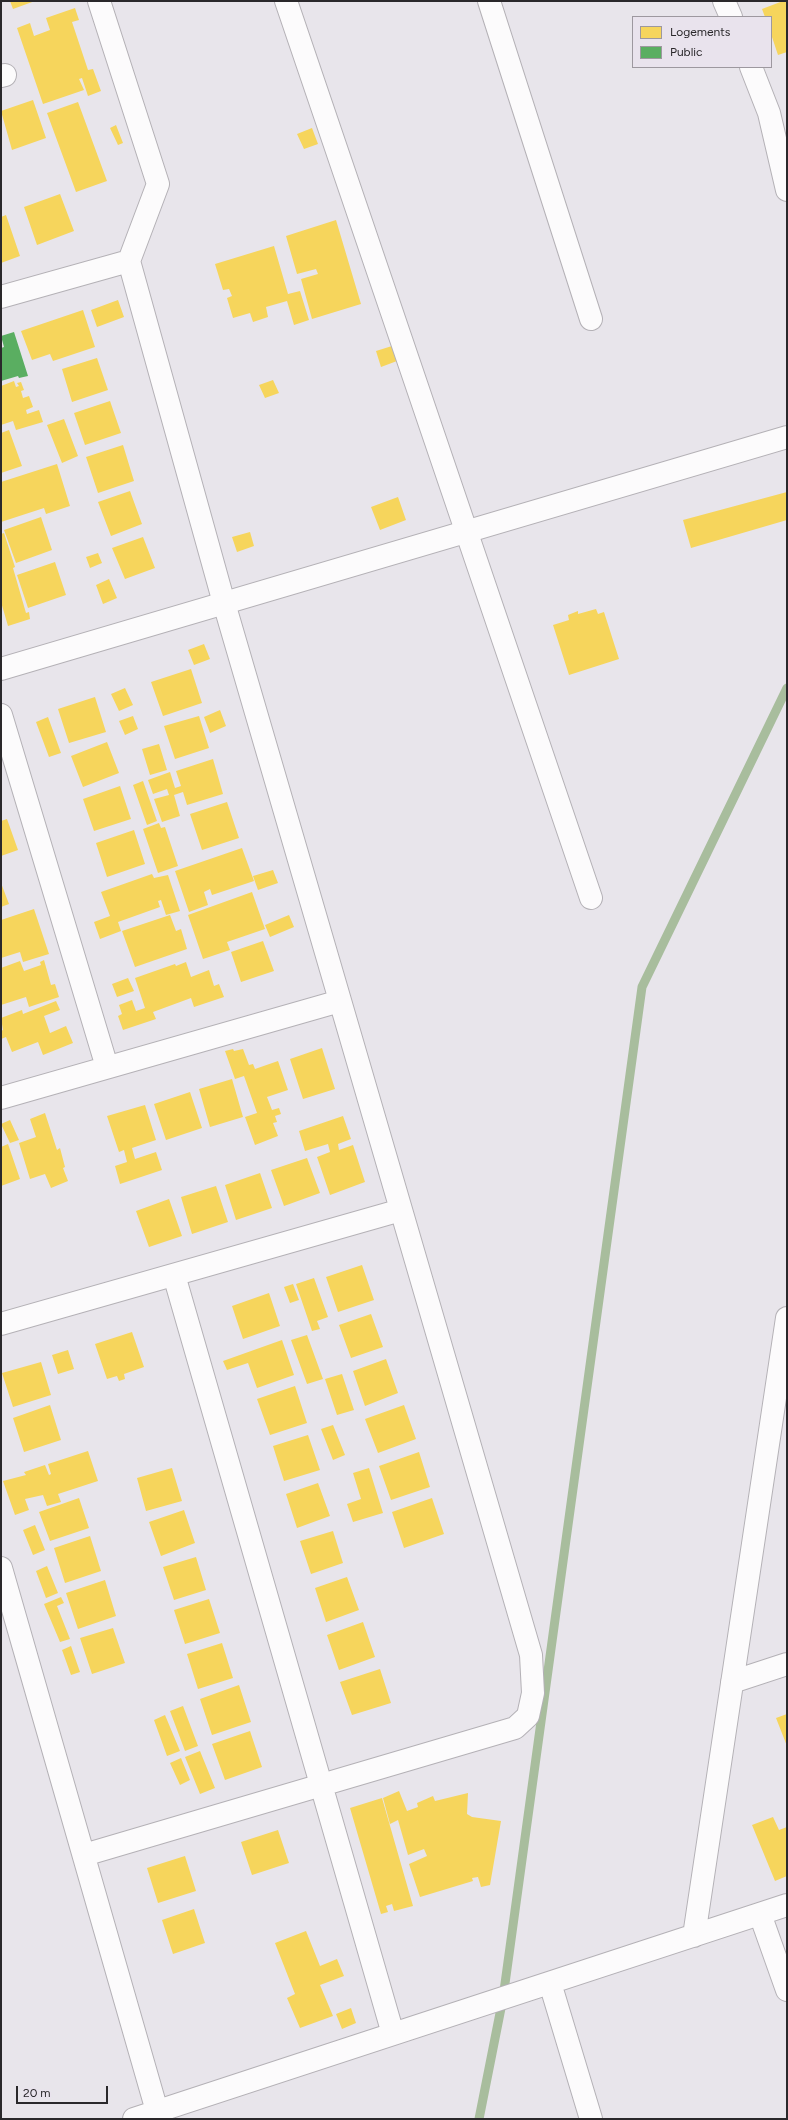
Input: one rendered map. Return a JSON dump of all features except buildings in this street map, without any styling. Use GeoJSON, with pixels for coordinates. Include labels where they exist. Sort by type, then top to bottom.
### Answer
{"type":"FeatureCollection","features":[{"type":"Feature","properties":{"kind":"street"},"geometry":{"type":"LineString","coordinates":[[84,1855],[515,1728],[528,1716],[533,1693],[532,1655],[224,603],[129,261],[158,184],[99,1]]}},
{"type":"Feature","properties":{"kind":"street"},"geometry":{"type":"LineString","coordinates":[[286,1],[590,898]]}},
{"type":"Feature","properties":{"kind":"street"},"geometry":{"type":"LineString","coordinates":[[488,1],[591,319]]}},
{"type":"Feature","properties":{"kind":"street"},"geometry":{"type":"LineString","coordinates":[[724,1],[731,16]]}},
{"type":"Feature","properties":{"kind":"street"},"geometry":{"type":"LineString","coordinates":[[750,68],[769,113],[787,190]]}},
{"type":"Feature","properties":{"kind":"street"},"geometry":{"type":"LineString","coordinates":[[1,297],[129,261]]}},
{"type":"Feature","properties":{"kind":"street"},"geometry":{"type":"LineString","coordinates":[[1,669],[787,437]]}},
{"type":"Feature","properties":{"kind":"street"},"geometry":{"type":"LineString","coordinates":[[1,715],[107,1068]]}},
{"type":"Feature","properties":{"kind":"street"},"geometry":{"type":"LineString","coordinates":[[1,1098],[340,1000]]}},
{"type":"Feature","properties":{"kind":"street"},"geometry":{"type":"LineString","coordinates":[[1,1324],[401,1210]]}},
{"type":"Feature","properties":{"kind":"street"},"geometry":{"type":"LineString","coordinates":[[174,1275],[393,2034]]}},
{"type":"Feature","properties":{"kind":"street"},"geometry":{"type":"LineString","coordinates":[[694,1936],[787,1318]]}},
{"type":"Feature","properties":{"kind":"street"},"geometry":{"type":"LineString","coordinates":[[1,1568],[157,2111]]}},
{"type":"Feature","properties":{"kind":"street"},"geometry":{"type":"LineString","coordinates":[[732,1682],[787,1664]]}},
{"type":"Feature","properties":{"kind":"street"},"geometry":{"type":"LineString","coordinates":[[134,2119],[787,1905]]}},
{"type":"Feature","properties":{"kind":"street"},"geometry":{"type":"LineString","coordinates":[[760,1914],[787,1990]]}},
{"type":"Feature","properties":{"kind":"street"},"geometry":{"type":"LineString","coordinates":[[550,1983],[591,2119]]}},
{"type":"Feature","properties":{"kind":"waterway"},"geometry":{"type":"LineString","coordinates":[[479,2119],[503,1998],[642,987],[787,688]]}}]}
